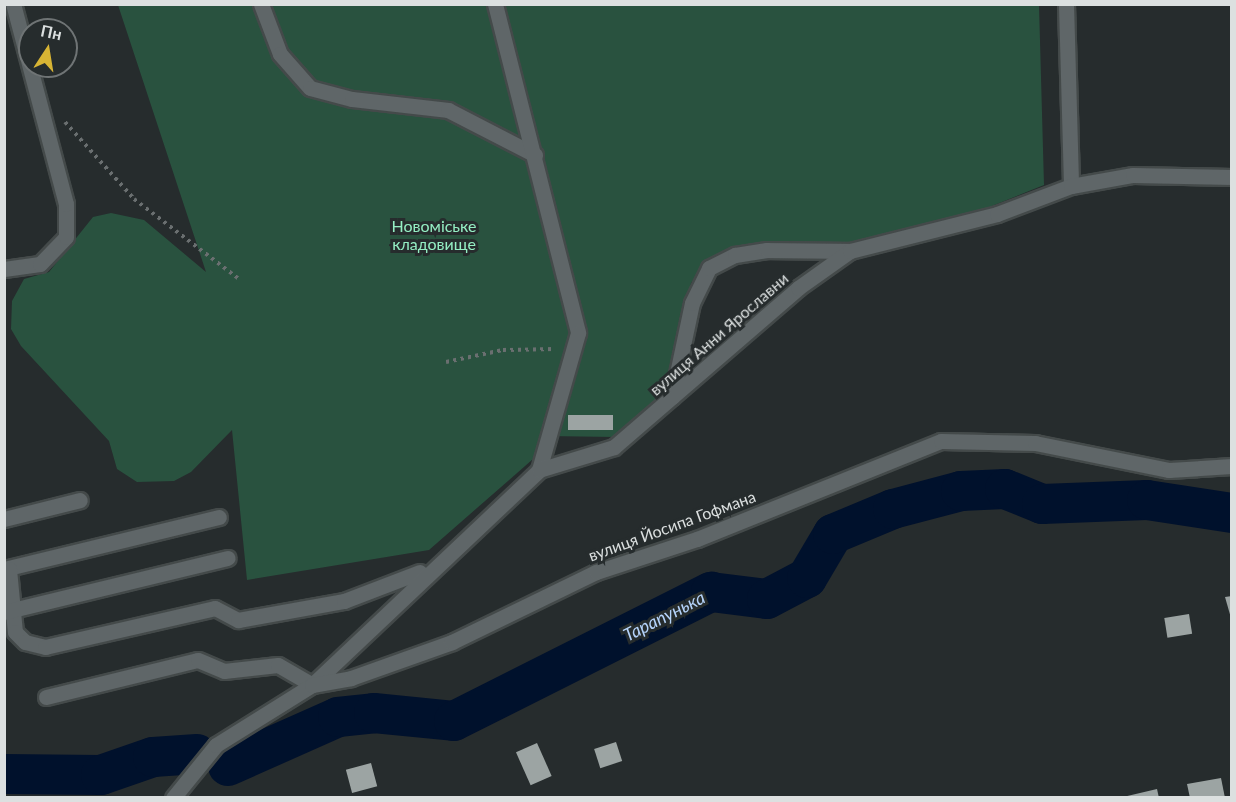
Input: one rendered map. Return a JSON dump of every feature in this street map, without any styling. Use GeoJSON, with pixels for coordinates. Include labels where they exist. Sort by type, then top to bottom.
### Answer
{"type":"FeatureCollection","features":[{"type":"Feature","properties":{"kind":"street"},"geometry":{"type":"LineString","coordinates":[[4,269],[21,269],[52,255],[66,237],[66,204],[13,4]]}},
{"type":"Feature","properties":{"kind":"street"},"geometry":{"type":"LineString","coordinates":[[261,4],[280,54],[310,88],[352,99],[448,110],[536,155]]}},
{"type":"Feature","properties":{"kind":"street"},"geometry":{"type":"LineString","coordinates":[[495,4],[536,155],[579,333],[576,350],[539,470]]}},
{"type":"Feature","properties":{"kind":"street"},"geometry":{"type":"LineString","coordinates":[[1066,4],[1071,186]]}},
{"type":"Feature","properties":{"kind":"street","name":"вулиця Анни Ярославни"},"geometry":{"type":"LineString","coordinates":[[312,685],[431,567],[539,470],[614,447],[798,288],[850,251],[997,214],[1071,186],[1133,176],[1232,177]]}},
{"type":"Feature","properties":{"kind":"street"},"geometry":{"type":"LineString","coordinates":[[672,397],[692,303],[709,268],[758,252],[850,251]]}},
{"type":"Feature","properties":{"kind":"street","name":"вулиця Йосипа Гофмана"},"geometry":{"type":"LineString","coordinates":[[173,798],[216,745],[312,685],[351,678],[452,642],[596,572],[697,539],[941,441],[1035,443],[1169,470],[1232,466]]}},
{"type":"Feature","properties":{"kind":"street"},"geometry":{"type":"LineString","coordinates":[[4,519],[80,500]]}},
{"type":"Feature","properties":{"kind":"street"},"geometry":{"type":"LineString","coordinates":[[219,517],[7,569],[9,611],[15,632],[25,642],[59,646],[215,608],[238,620],[344,601],[431,567]]}},
{"type":"Feature","properties":{"kind":"street"},"geometry":{"type":"LineString","coordinates":[[9,611],[228,558]]}},
{"type":"Feature","properties":{"kind":"street"},"geometry":{"type":"LineString","coordinates":[[46,697],[198,660],[224,671],[278,665],[312,685]]}},
{"type":"Feature","properties":{"kind":"path"},"geometry":{"type":"LineString","coordinates":[[57,113],[134,199],[239,279]]}},
{"type":"Feature","properties":{"kind":"path"},"geometry":{"type":"LineString","coordinates":[[446,363],[503,350],[576,350]]}},
{"type":"Feature","properties":{"kind":"green space","name":"Новоміське кладовище"},"geometry":{"type":"Polygon","coordinates":[[[118,5],[1039,5],[1044,185],[972,214],[855,243],[773,243],[702,268],[691,283],[667,393],[616,437],[545,436],[533,459],[429,550],[247,580],[232,430],[191,472],[174,481],[137,482],[117,469],[109,441],[21,346],[11,329],[12,301],[24,279],[49,272],[93,217],[111,213],[144,220],[206,272],[118,5]]]}},
{"type":"Feature","properties":{"kind":"building"},"geometry":{"type":"Polygon","coordinates":[[[568,415],[613,415],[613,430],[568,430],[568,415]]]}},
{"type":"Feature","properties":{"kind":"building"},"geometry":{"type":"Polygon","coordinates":[[[1232,596],[1232,618],[1231,618],[1225,597],[1232,596]]]}},
{"type":"Feature","properties":{"kind":"building"},"geometry":{"type":"Polygon","coordinates":[[[1189,614],[1192,634],[1167,638],[1164,618],[1189,614]]]}},
{"type":"Feature","properties":{"kind":"building"},"geometry":{"type":"Polygon","coordinates":[[[616,742],[622,761],[600,768],[594,749],[616,742]]]}},
{"type":"Feature","properties":{"kind":"building"},"geometry":{"type":"Polygon","coordinates":[[[537,743],[552,776],[531,785],[516,752],[537,743]]]}},
{"type":"Feature","properties":{"kind":"building"},"geometry":{"type":"Polygon","coordinates":[[[371,763],[377,786],[352,793],[346,770],[371,763]]]}},
{"type":"Feature","properties":{"kind":"building"},"geometry":{"type":"Polygon","coordinates":[[[1221,778],[1225,798],[1190,798],[1187,784],[1221,778]]]}},
{"type":"Feature","properties":{"kind":"building"},"geometry":{"type":"Polygon","coordinates":[[[1157,789],[1159,798],[1123,798],[1123,797],[1157,789]]]}},
{"type":"Feature","properties":{"kind":"waterway","name":"Тарапунька"},"geometry":{"type":"LineString","coordinates":[[228,766],[338,717],[374,713],[454,721],[711,592],[767,599],[807,578],[833,534],[893,509],[961,491],[1005,489],[1042,504],[1147,500],[1232,513]]}},
{"type":"Feature","properties":{"kind":"waterway","name":"Тарапунька"},"geometry":{"type":"LineString","coordinates":[[4,774],[101,775],[153,757],[197,754]]}}]}
